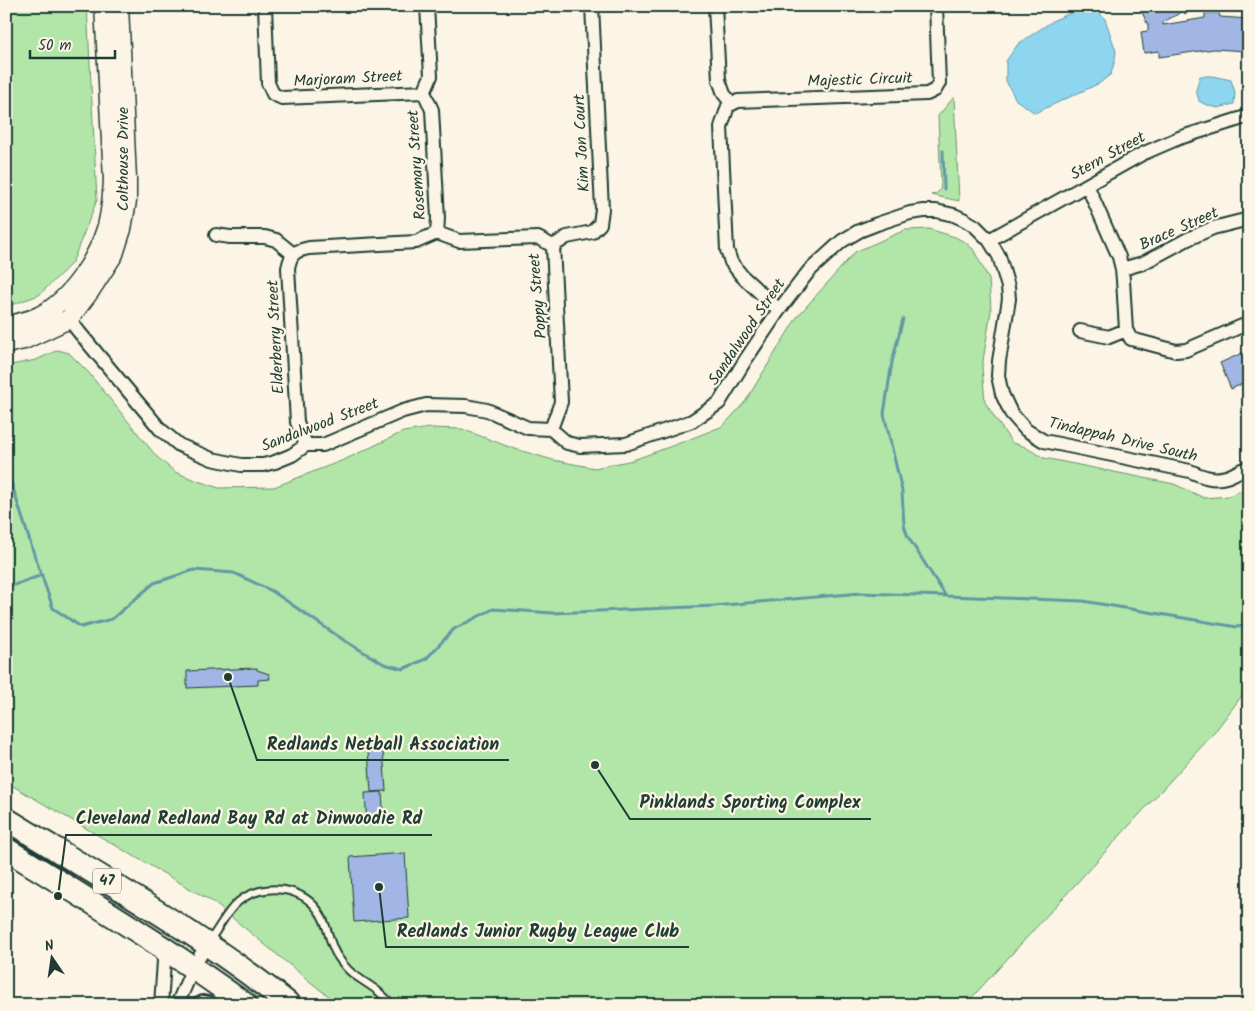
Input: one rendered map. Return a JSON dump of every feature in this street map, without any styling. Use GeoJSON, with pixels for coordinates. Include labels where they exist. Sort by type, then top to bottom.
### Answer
{"type":"FeatureCollection","features":[{"type":"Feature","properties":{"kind":"highway","name":"47"},"geometry":{"type":"LineString","coordinates":[[6,819],[207,944],[290,1005]]}},
{"type":"Feature","properties":{"kind":"highway","name":"47"},"geometry":{"type":"LineString","coordinates":[[6,849],[161,946],[246,1005]]}},
{"type":"Feature","properties":{"kind":"street","name":"Colthouse Drive"},"geometry":{"type":"LineString","coordinates":[[6,326],[39,316],[57,305],[79,281],[95,254],[106,229],[111,206],[113,180],[104,6]]}},
{"type":"Feature","properties":{"kind":"street","name":"Colthouse Drive"},"geometry":{"type":"LineString","coordinates":[[6,344],[24,340],[69,319],[90,292],[114,254],[122,229],[127,194],[119,6]]}},
{"type":"Feature","properties":{"kind":"street","name":"Marjoram Street"},"geometry":{"type":"LineString","coordinates":[[265,6],[268,83],[273,94],[282,98],[424,92]]}},
{"type":"Feature","properties":{"kind":"street","name":"Rosemary Street"},"geometry":{"type":"LineString","coordinates":[[427,6],[431,76],[424,92],[432,110],[437,233]]}},
{"type":"Feature","properties":{"kind":"street","name":"Kim Jon Court"},"geometry":{"type":"LineString","coordinates":[[553,246],[567,237],[592,232],[600,224],[602,209],[592,6]]}},
{"type":"Feature","properties":{"kind":"street"},"geometry":{"type":"LineString","coordinates":[[715,6],[719,80],[724,94],[732,104],[728,106],[721,127],[727,250],[731,262],[742,276],[779,310]]}},
{"type":"Feature","properties":{"kind":"street","name":"Majestic Circuit"},"geometry":{"type":"LineString","coordinates":[[732,104],[738,101],[927,94],[935,90],[939,83],[936,6]]}},
{"type":"Feature","properties":{"kind":"street","name":"Stern Street"},"geometry":{"type":"LineString","coordinates":[[990,240],[1142,154],[1179,138],[1249,116]]}},
{"type":"Feature","properties":{"kind":"street"},"geometry":{"type":"LineString","coordinates":[[1087,185],[1119,257],[1122,269],[1126,330],[1131,339],[1176,351],[1186,350],[1249,323]]}},
{"type":"Feature","properties":{"kind":"street","name":"Sandalwood Street"},"geometry":{"type":"LineString","coordinates":[[69,319],[160,429],[179,445],[212,459],[241,465],[263,465],[275,462],[292,455],[306,445],[323,444],[403,411],[426,405],[466,406],[487,410],[528,428],[551,429],[567,443],[580,446],[626,444],[692,421],[719,403],[779,310],[809,271],[842,241],[859,231],[910,213],[936,211],[954,215]]}},
{"type":"Feature","properties":{"kind":"street","name":"Tindappah Drive South"},"geometry":{"type":"LineString","coordinates":[[954,215],[975,226],[990,240],[999,256],[1008,287],[1009,299],[998,376],[1002,394],[1012,413],[1026,430],[1044,441],[1190,470],[1203,476],[1214,478],[1226,477],[1249,467]]}},
{"type":"Feature","properties":{"kind":"street","name":"Brace Street"},"geometry":{"type":"LineString","coordinates":[[1122,269],[1143,263],[1213,228],[1249,220]]}},
{"type":"Feature","properties":{"kind":"street"},"geometry":{"type":"LineString","coordinates":[[216,235],[265,237],[276,240],[293,254],[309,248],[416,242],[437,233]]}},
{"type":"Feature","properties":{"kind":"street","name":"Poppy Street"},"geometry":{"type":"LineString","coordinates":[[437,233],[459,241],[538,238],[553,246],[561,402],[551,429]]}},
{"type":"Feature","properties":{"kind":"street","name":"Elderberry Street"},"geometry":{"type":"LineString","coordinates":[[293,254],[288,268],[297,422],[306,445]]}},
{"type":"Feature","properties":{"kind":"street"},"geometry":{"type":"LineString","coordinates":[[57,305],[69,319]]}},
{"type":"Feature","properties":{"kind":"street"},"geometry":{"type":"LineString","coordinates":[[1080,331],[1109,337],[1126,330]]}},
{"type":"Feature","properties":{"kind":"street"},"geometry":{"type":"LineString","coordinates":[[177,1005],[207,944]]}},
{"type":"Feature","properties":{"kind":"street"},"geometry":{"type":"LineString","coordinates":[[161,946],[164,961],[161,1005]]}},
{"type":"Feature","properties":{"kind":"street"},"geometry":{"type":"LineString","coordinates":[[197,1005],[203,1002],[219,1005]]}},
{"type":"Feature","properties":{"kind":"lane"},"geometry":{"type":"LineString","coordinates":[[207,944],[231,908],[238,901],[262,890],[276,888],[292,892],[304,896],[321,914],[337,956],[352,974],[379,991],[392,1005]]}},
{"type":"Feature","properties":{"kind":"green space"},"geometry":{"type":"Polygon","coordinates":[[[6,6],[87,6],[97,200],[72,263],[39,295],[6,307],[6,6]]]}},
{"type":"Feature","properties":{"kind":"green space"},"geometry":{"type":"Polygon","coordinates":[[[954,97],[959,201],[931,195],[936,194],[940,190],[941,184],[938,116],[954,97]]]}},
{"type":"Feature","properties":{"kind":"green space"},"geometry":{"type":"Polygon","coordinates":[[[929,229],[965,242],[973,249],[989,279],[991,311],[982,367],[985,402],[1012,443],[1023,446],[1044,458],[1174,484],[1204,498],[1229,496],[1249,487],[1249,686],[1214,733],[965,1005],[341,1005],[213,902],[6,782],[6,366],[36,360],[58,350],[69,353],[88,372],[157,457],[175,472],[219,488],[274,487],[346,459],[403,432],[430,428],[462,429],[512,448],[553,460],[595,468],[633,460],[723,426],[745,402],[797,317],[855,252],[905,230],[929,229]]]}},
{"type":"Feature","properties":{"kind":"water"},"geometry":{"type":"Polygon","coordinates":[[[1083,8],[1095,8],[1105,19],[1116,51],[1111,74],[1100,83],[1035,113],[1016,100],[1006,81],[1006,61],[1018,44],[1054,20],[1083,8]]]}},
{"type":"Feature","properties":{"kind":"water"},"geometry":{"type":"Polygon","coordinates":[[[1200,76],[1212,76],[1231,80],[1235,92],[1234,104],[1218,108],[1199,101],[1196,90],[1200,76]]]}},
{"type":"Feature","properties":{"kind":"building"},"geometry":{"type":"Polygon","coordinates":[[[1139,6],[1200,6],[1185,14],[1184,11],[1163,22],[1163,25],[1205,18],[1205,13],[1219,13],[1220,17],[1249,19],[1249,67],[1246,51],[1214,49],[1159,57],[1159,51],[1144,53],[1141,32],[1148,31],[1148,25],[1139,6]]]}},
{"type":"Feature","properties":{"kind":"building"},"geometry":{"type":"Polygon","coordinates":[[[1249,350],[1249,381],[1231,389],[1220,363],[1249,350]]]}},
{"type":"Feature","properties":{"kind":"building"},"geometry":{"type":"Polygon","coordinates":[[[257,668],[257,670],[269,674],[270,679],[258,680],[258,685],[187,688],[187,671],[257,668]]]}},
{"type":"Feature","properties":{"kind":"building"},"geometry":{"type":"Polygon","coordinates":[[[383,750],[386,791],[371,792],[368,751],[383,750]]]}},
{"type":"Feature","properties":{"kind":"building"},"geometry":{"type":"Polygon","coordinates":[[[382,792],[384,823],[367,825],[365,793],[382,792]]]}},
{"type":"Feature","properties":{"kind":"building"},"geometry":{"type":"Polygon","coordinates":[[[405,853],[409,918],[354,922],[350,857],[405,853]]]}},
{"type":"Feature","properties":{"kind":"waterway"},"geometry":{"type":"LineString","coordinates":[[943,151],[944,189]]}},
{"type":"Feature","properties":{"kind":"waterway"},"geometry":{"type":"LineString","coordinates":[[903,319],[892,362],[884,414],[902,491],[904,525],[908,537],[945,595]]}},
{"type":"Feature","properties":{"kind":"waterway"},"geometry":{"type":"LineString","coordinates":[[6,466],[53,608],[81,627],[112,619],[154,583],[194,570],[234,573],[272,591],[345,641],[384,664],[403,669],[426,659],[454,629],[493,609],[553,613],[714,606],[861,593],[1083,601],[1237,627],[1249,625]]}},
{"type":"Feature","properties":{"kind":"waterway"},"geometry":{"type":"LineString","coordinates":[[6,588],[42,575]]}},
{"type":"Feature","properties":{"kind":"place","name":"Redlands Netball Association"},"geometry":{"type":"Point","coordinates":[228,677]}},
{"type":"Feature","properties":{"kind":"place","name":"Pinklands Sporting Complex"},"geometry":{"type":"Point","coordinates":[595,765]}},
{"type":"Feature","properties":{"kind":"place","name":"Redlands Junior Rugby League Club"},"geometry":{"type":"Point","coordinates":[379,887]}},
{"type":"Feature","properties":{"kind":"place","name":"Cleveland Redland Bay Rd at Dinwoodie Rd"},"geometry":{"type":"Point","coordinates":[58,896]}}]}
